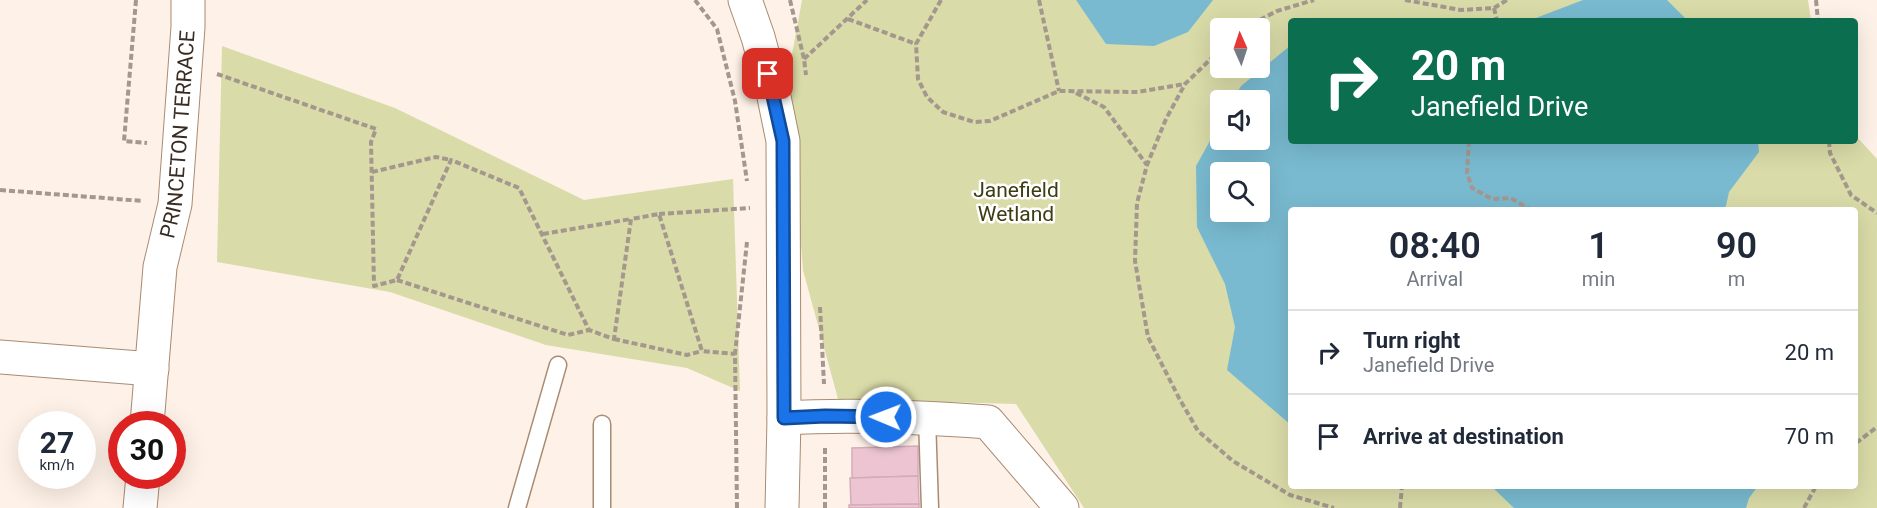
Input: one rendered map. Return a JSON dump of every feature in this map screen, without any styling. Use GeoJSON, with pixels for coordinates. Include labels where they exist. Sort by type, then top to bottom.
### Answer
{"type":"FeatureCollection","features":[{"type":"Feature","properties":{"kind":"street","name":"PRINCETON TERRACE"},"geometry":{"type":"LineString","coordinates":[[148,411],[160,267],[155,202],[168,0]]}},
{"type":"Feature","properties":{"kind":"street","name":"PRINCETON TERRACE"},"geometry":{"type":"LineString","coordinates":[[160,267],[175,204],[188,39],[188,0]]}},
{"type":"Feature","properties":{"kind":"street"},"geometry":{"type":"LineString","coordinates":[[745,0],[773,92],[783,141],[782,508]]}},
{"type":"Feature","properties":{"kind":"street"},"geometry":{"type":"LineString","coordinates":[[0,357],[152,369]]}},
{"type":"Feature","properties":{"kind":"street"},"geometry":{"type":"LineString","coordinates":[[784,418],[927,417],[988,422],[1062,508]]}},
{"type":"Feature","properties":{"kind":"street"},"geometry":{"type":"LineString","coordinates":[[140,508],[142,489]]}},
{"type":"Feature","properties":{"kind":"lane"},"geometry":{"type":"LineString","coordinates":[[516,508],[558,365]]}},
{"type":"Feature","properties":{"kind":"lane"},"geometry":{"type":"LineString","coordinates":[[927,417],[930,508]]}},
{"type":"Feature","properties":{"kind":"lane"},"geometry":{"type":"LineString","coordinates":[[602,508],[603,424]]}},
{"type":"Feature","properties":{"kind":"path"},"geometry":{"type":"LineString","coordinates":[[136,0],[123,141],[159,143]]}},
{"type":"Feature","properties":{"kind":"path"},"geometry":{"type":"LineString","coordinates":[[695,0],[717,29],[735,101],[747,184]]}},
{"type":"Feature","properties":{"kind":"path"},"geometry":{"type":"LineString","coordinates":[[804,59],[867,0]]}},
{"type":"Feature","properties":{"kind":"path"},"geometry":{"type":"LineString","coordinates":[[941,0],[916,44],[918,79],[927,98],[943,112],[974,122],[990,121],[1059,91],[1138,92],[1185,84]]}},
{"type":"Feature","properties":{"kind":"path"},"geometry":{"type":"LineString","coordinates":[[1039,0],[1059,91]]}},
{"type":"Feature","properties":{"kind":"path"},"geometry":{"type":"LineString","coordinates":[[1263,18],[1277,11],[1314,0]]}},
{"type":"Feature","properties":{"kind":"path"},"geometry":{"type":"LineString","coordinates":[[1405,0],[1461,10],[1494,8],[1507,0]]}},
{"type":"Feature","properties":{"kind":"path"},"geometry":{"type":"LineString","coordinates":[[1816,0],[1818,18]]}},
{"type":"Feature","properties":{"kind":"path"},"geometry":{"type":"LineString","coordinates":[[1494,8],[1496,18]]}},
{"type":"Feature","properties":{"kind":"path"},"geometry":{"type":"LineString","coordinates":[[848,20],[916,44]]}},
{"type":"Feature","properties":{"kind":"path"},"geometry":{"type":"LineString","coordinates":[[1210,60],[1185,84],[1166,120],[1147,165],[1137,203],[1135,261],[1149,337],[1198,431],[1233,461],[1290,495],[1334,508]]}},
{"type":"Feature","properties":{"kind":"path"},"geometry":{"type":"LineString","coordinates":[[210,72],[376,129],[371,142],[374,286],[397,280],[568,336],[589,330],[614,339],[687,355],[702,351],[735,354]]}},
{"type":"Feature","properties":{"kind":"path"},"geometry":{"type":"LineString","coordinates":[[1075,93],[1104,107],[1147,165]]}},
{"type":"Feature","properties":{"kind":"path"},"geometry":{"type":"LineString","coordinates":[[1469,144],[1467,173],[1472,188],[1492,199],[1511,198],[1527,207]]}},
{"type":"Feature","properties":{"kind":"path"},"geometry":{"type":"LineString","coordinates":[[1829,144],[1830,153],[1851,195],[1877,213]]}},
{"type":"Feature","properties":{"kind":"path"},"geometry":{"type":"LineString","coordinates":[[372,172],[436,157],[451,160],[519,188],[589,330]]}},
{"type":"Feature","properties":{"kind":"path"},"geometry":{"type":"LineString","coordinates":[[397,280],[451,160]]}},
{"type":"Feature","properties":{"kind":"path"},"geometry":{"type":"LineString","coordinates":[[0,190],[155,202]]}},
{"type":"Feature","properties":{"kind":"path"},"geometry":{"type":"LineString","coordinates":[[543,234],[659,214],[750,208],[749,219]]}},
{"type":"Feature","properties":{"kind":"path"},"geometry":{"type":"LineString","coordinates":[[659,214],[702,351]]}},
{"type":"Feature","properties":{"kind":"path"},"geometry":{"type":"LineString","coordinates":[[614,339],[631,219]]}},
{"type":"Feature","properties":{"kind":"path"},"geometry":{"type":"LineString","coordinates":[[737,508],[735,354],[747,242]]}},
{"type":"Feature","properties":{"kind":"path"},"geometry":{"type":"LineString","coordinates":[[1858,441],[1877,427]]}},
{"type":"Feature","properties":{"kind":"path"},"geometry":{"type":"LineString","coordinates":[[1400,508],[1402,489]]}},
{"type":"Feature","properties":{"kind":"path"},"geometry":{"type":"LineString","coordinates":[[1804,508],[1814,489]]}},
{"type":"Feature","properties":{"kind":"green space","name":"Janefield Wetland"},"geometry":{"type":"Polygon","coordinates":[[[802,0],[1808,0],[1811,18],[1288,18],[1288,144],[1858,144],[1858,138],[1877,159],[1877,508],[1084,508],[1016,404],[838,399],[803,270],[788,76],[802,0]]]}},
{"type":"Feature","properties":{"kind":"green space"},"geometry":{"type":"Polygon","coordinates":[[[222,46],[395,108],[584,200],[733,179],[740,391],[687,368],[546,345],[390,292],[217,262],[222,46]]]}},
{"type":"Feature","properties":{"kind":"water"},"geometry":{"type":"Polygon","coordinates":[[[1076,0],[1213,0],[1188,32],[1154,46],[1106,44],[1076,0]]]}},
{"type":"Feature","properties":{"kind":"water"},"geometry":{"type":"Polygon","coordinates":[[[1583,0],[1667,0],[1685,18],[1536,18],[1583,0]]]}},
{"type":"Feature","properties":{"kind":"water"},"geometry":{"type":"Polygon","coordinates":[[[1288,47],[1288,144],[1758,144],[1759,152],[1729,192],[1726,207],[1288,207],[1288,422],[1227,370],[1235,327],[1225,284],[1197,227],[1196,166],[1210,141],[1210,150],[1270,150],[1270,90],[1239,90],[1251,78],[1270,78],[1270,62],[1288,47]]]}},
{"type":"Feature","properties":{"kind":"water"},"geometry":{"type":"Polygon","coordinates":[[[1494,489],[1756,489],[1749,498],[1746,508],[1514,508],[1494,489]]]}},
{"type":"Feature","properties":{"kind":"building"},"geometry":{"type":"Polygon","coordinates":[[[918,446],[918,476],[852,478],[852,448],[918,446]]]}},
{"type":"Feature","properties":{"kind":"building"},"geometry":{"type":"Polygon","coordinates":[[[918,476],[919,504],[851,505],[850,478],[918,476]]]}},
{"type":"Feature","properties":{"kind":"building"},"geometry":{"type":"Polygon","coordinates":[[[919,504],[919,508],[849,508],[849,505],[919,504]]]}},
{"type":"Feature","properties":{"kind":"route"},"geometry":{"type":"LineString","coordinates":[[768,74],[783,141],[784,418],[886,417]]}}]}
